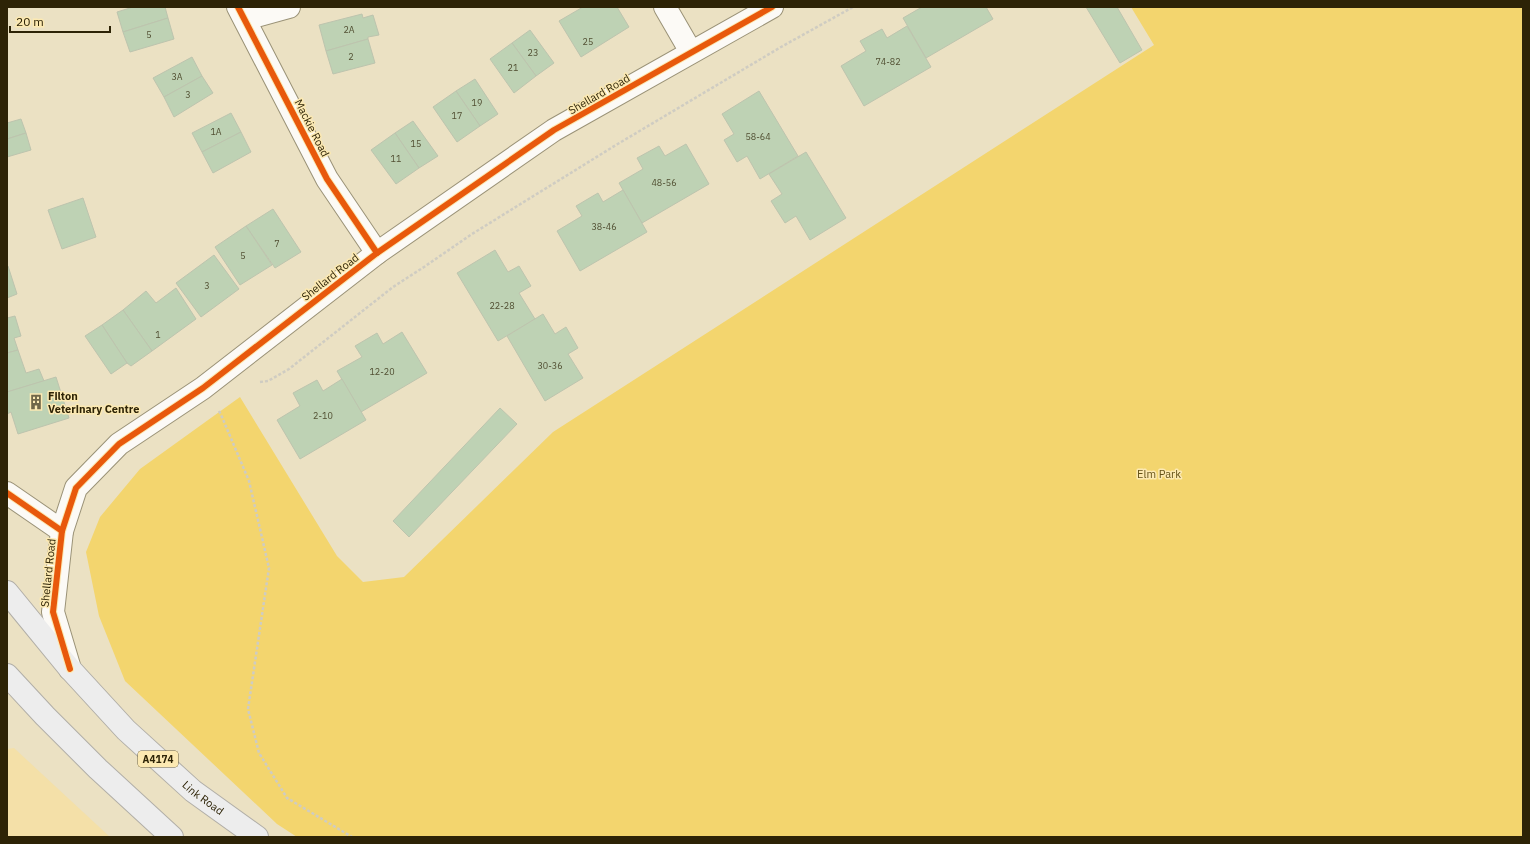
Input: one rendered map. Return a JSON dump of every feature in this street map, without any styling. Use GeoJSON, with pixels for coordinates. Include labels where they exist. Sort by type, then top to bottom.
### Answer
{"type":"FeatureCollection","features":[{"type":"Feature","properties":{"kind":"main road","name":"A4174"},"geometry":{"type":"LineString","coordinates":[[7,592],[70,669]]}},
{"type":"Feature","properties":{"kind":"main road","name":"Link Road"},"geometry":{"type":"LineString","coordinates":[[70,669],[126,730],[193,791],[257,837]]}},
{"type":"Feature","properties":{"kind":"main road"},"geometry":{"type":"LineString","coordinates":[[7,675],[45,716],[98,769],[172,837]]}},
{"type":"Feature","properties":{"kind":"street"},"geometry":{"type":"LineString","coordinates":[[241,13],[289,7]]}},
{"type":"Feature","properties":{"kind":"street"},"geometry":{"type":"LineString","coordinates":[[665,7],[692,52]]}},
{"type":"Feature","properties":{"kind":"street","name":"Shellard Road"},"geometry":{"type":"LineString","coordinates":[[70,669],[53,612],[62,531],[76,488],[119,444],[203,388],[377,253],[554,130],[772,7]]}},
{"type":"Feature","properties":{"kind":"street","name":"Mackie Road"},"geometry":{"type":"LineString","coordinates":[[241,13],[327,179],[377,253]]}},
{"type":"Feature","properties":{"kind":"street"},"geometry":{"type":"LineString","coordinates":[[7,493],[62,531]]}},
{"type":"Feature","properties":{"kind":"path"},"geometry":{"type":"LineString","coordinates":[[256,383],[268,381],[289,369],[393,287],[424,268],[472,234],[623,141],[781,47],[853,7]]}},
{"type":"Feature","properties":{"kind":"path"},"geometry":{"type":"LineString","coordinates":[[203,388],[222,418],[249,481],[269,568],[248,709],[258,753],[287,798],[352,837]]}},
{"type":"Feature","properties":{"kind":"shaded area"},"geometry":{"type":"Polygon","coordinates":[[[14,748],[110,837],[7,837],[7,749],[14,748]]]}},
{"type":"Feature","properties":{"kind":"green space","name":"Elm Park"},"geometry":{"type":"Polygon","coordinates":[[[1131,7],[1523,7],[1523,837],[297,837],[277,824],[125,681],[99,616],[86,552],[100,517],[140,469],[240,397],[337,556],[363,582],[404,577],[553,432],[1154,45],[1131,7]]]}},
{"type":"Feature","properties":{"kind":"building"},"geometry":{"type":"Polygon","coordinates":[[[133,7],[165,7],[168,18],[123,32],[117,12],[133,7]]]}},
{"type":"Feature","properties":{"kind":"building"},"geometry":{"type":"Polygon","coordinates":[[[583,7],[617,7],[629,27],[581,57],[559,21],[583,7]]]}},
{"type":"Feature","properties":{"kind":"building"},"geometry":{"type":"Polygon","coordinates":[[[922,7],[986,7],[993,19],[926,58],[903,18],[922,7]]]}},
{"type":"Feature","properties":{"kind":"building"},"geometry":{"type":"Polygon","coordinates":[[[1086,7],[1117,7],[1142,50],[1120,63],[1086,7]]]}},
{"type":"Feature","properties":{"kind":"building"},"geometry":{"type":"Polygon","coordinates":[[[362,14],[363,18],[373,15],[379,35],[368,37],[368,39],[326,51],[319,25],[362,14]]]}},
{"type":"Feature","properties":{"kind":"building"},"geometry":{"type":"Polygon","coordinates":[[[168,18],[174,39],[130,52],[123,32],[168,18]]]}},
{"type":"Feature","properties":{"kind":"building"},"geometry":{"type":"Polygon","coordinates":[[[907,26],[931,67],[864,106],[841,66],[866,51],[860,41],[882,29],[887,38],[907,26]]]}},
{"type":"Feature","properties":{"kind":"building"},"geometry":{"type":"Polygon","coordinates":[[[530,30],[554,63],[536,76],[512,43],[530,30]]]}},
{"type":"Feature","properties":{"kind":"building"},"geometry":{"type":"Polygon","coordinates":[[[368,39],[375,63],[333,74],[326,51],[368,39]]]}},
{"type":"Feature","properties":{"kind":"building"},"geometry":{"type":"Polygon","coordinates":[[[512,43],[536,76],[514,93],[490,59],[512,43]]]}},
{"type":"Feature","properties":{"kind":"building"},"geometry":{"type":"Polygon","coordinates":[[[192,57],[202,76],[164,97],[153,78],[192,57]]]}},
{"type":"Feature","properties":{"kind":"building"},"geometry":{"type":"Polygon","coordinates":[[[202,76],[213,93],[174,117],[164,97],[202,76]]]}},
{"type":"Feature","properties":{"kind":"building"},"geometry":{"type":"Polygon","coordinates":[[[475,79],[498,114],[480,126],[456,91],[475,79]]]}},
{"type":"Feature","properties":{"kind":"building"},"geometry":{"type":"Polygon","coordinates":[[[456,91],[480,126],[457,142],[433,107],[456,91]]]}},
{"type":"Feature","properties":{"kind":"building"},"geometry":{"type":"Polygon","coordinates":[[[759,91],[798,156],[760,179],[747,156],[737,162],[724,140],[734,134],[722,114],[759,91]]]}},
{"type":"Feature","properties":{"kind":"building"},"geometry":{"type":"Polygon","coordinates":[[[231,113],[241,132],[202,152],[192,133],[231,113]]]}},
{"type":"Feature","properties":{"kind":"building"},"geometry":{"type":"Polygon","coordinates":[[[21,119],[26,133],[7,139],[7,123],[21,119]]]}},
{"type":"Feature","properties":{"kind":"building"},"geometry":{"type":"Polygon","coordinates":[[[413,121],[438,156],[419,168],[395,133],[413,121]]]}},
{"type":"Feature","properties":{"kind":"building"},"geometry":{"type":"Polygon","coordinates":[[[241,132],[251,152],[213,173],[202,152],[241,132]]]}},
{"type":"Feature","properties":{"kind":"building"},"geometry":{"type":"Polygon","coordinates":[[[26,133],[31,150],[7,157],[7,139],[26,133]]]}},
{"type":"Feature","properties":{"kind":"building"},"geometry":{"type":"Polygon","coordinates":[[[395,133],[419,168],[396,184],[371,150],[395,133]]]}},
{"type":"Feature","properties":{"kind":"building"},"geometry":{"type":"Polygon","coordinates":[[[686,144],[709,184],[642,223],[619,183],[643,169],[637,158],[659,146],[665,156],[686,144]]]}},
{"type":"Feature","properties":{"kind":"building"},"geometry":{"type":"Polygon","coordinates":[[[806,152],[846,218],[810,240],[796,216],[785,223],[771,201],[782,194],[769,174],[806,152]]]}},
{"type":"Feature","properties":{"kind":"building"},"geometry":{"type":"Polygon","coordinates":[[[623,190],[647,232],[580,271],[557,231],[582,216],[576,206],[598,193],[603,202],[623,190]]]}},
{"type":"Feature","properties":{"kind":"building"},"geometry":{"type":"Polygon","coordinates":[[[83,198],[96,237],[62,249],[48,210],[83,198]]]}},
{"type":"Feature","properties":{"kind":"building"},"geometry":{"type":"Polygon","coordinates":[[[273,209],[301,252],[275,268],[246,226],[273,209]]]}},
{"type":"Feature","properties":{"kind":"building"},"geometry":{"type":"Polygon","coordinates":[[[246,226],[272,265],[240,285],[215,247],[246,226]]]}},
{"type":"Feature","properties":{"kind":"building"},"geometry":{"type":"Polygon","coordinates":[[[495,250],[508,272],[519,266],[531,286],[519,293],[535,319],[498,341],[457,273],[495,250]]]}},
{"type":"Feature","properties":{"kind":"building"},"geometry":{"type":"Polygon","coordinates":[[[214,255],[239,289],[201,317],[176,283],[214,255]]]}},
{"type":"Feature","properties":{"kind":"building"},"geometry":{"type":"Polygon","coordinates":[[[8,266],[17,294],[7,298],[7,267],[8,266]]]}},
{"type":"Feature","properties":{"kind":"building"},"geometry":{"type":"Polygon","coordinates":[[[176,288],[196,319],[152,351],[123,310],[146,291],[156,303],[176,288]]]}},
{"type":"Feature","properties":{"kind":"building"},"geometry":{"type":"Polygon","coordinates":[[[123,310],[152,351],[131,366],[127,363],[102,325],[123,310]]]}},
{"type":"Feature","properties":{"kind":"building"},"geometry":{"type":"Polygon","coordinates":[[[543,314],[555,334],[566,327],[578,348],[568,354],[583,378],[545,401],[507,336],[543,314]]]}},
{"type":"Feature","properties":{"kind":"building"},"geometry":{"type":"Polygon","coordinates":[[[15,316],[21,336],[14,338],[18,350],[7,353],[7,318],[15,316]]]}},
{"type":"Feature","properties":{"kind":"building"},"geometry":{"type":"Polygon","coordinates":[[[102,325],[127,363],[111,374],[85,336],[102,325]]]}},
{"type":"Feature","properties":{"kind":"building"},"geometry":{"type":"Polygon","coordinates":[[[402,332],[427,373],[361,412],[337,371],[362,357],[355,346],[377,333],[383,344],[402,332]]]}},
{"type":"Feature","properties":{"kind":"building"},"geometry":{"type":"Polygon","coordinates":[[[18,350],[26,373],[39,369],[44,381],[7,392],[7,353],[18,350]]]}},
{"type":"Feature","properties":{"kind":"building","name":"Filton Veterinary Centre"},"geometry":{"type":"Polygon","coordinates":[[[56,377],[69,418],[18,434],[11,412],[7,414],[7,392],[56,377]]]}},
{"type":"Feature","properties":{"kind":"building"},"geometry":{"type":"Polygon","coordinates":[[[342,379],[366,420],[300,459],[277,420],[300,406],[293,393],[317,380],[323,391],[342,379]]]}},
{"type":"Feature","properties":{"kind":"building"},"geometry":{"type":"Polygon","coordinates":[[[500,408],[517,424],[409,537],[393,521],[500,408]]]}},
{"type":"Feature","properties":{"kind":"cycle path"},"geometry":{"type":"LineString","coordinates":[[238,7],[327,179],[377,253]]}},
{"type":"Feature","properties":{"kind":"cycle path"},"geometry":{"type":"LineString","coordinates":[[70,669],[53,612],[62,531],[76,488],[119,444],[203,388],[377,253],[554,130],[772,7]]}},
{"type":"Feature","properties":{"kind":"cycle path"},"geometry":{"type":"LineString","coordinates":[[7,493],[62,531]]}},
{"type":"Feature","properties":{"kind":"place","name":"Filton Veterinary Centre"},"geometry":{"type":"Point","coordinates":[36,402]}}]}
